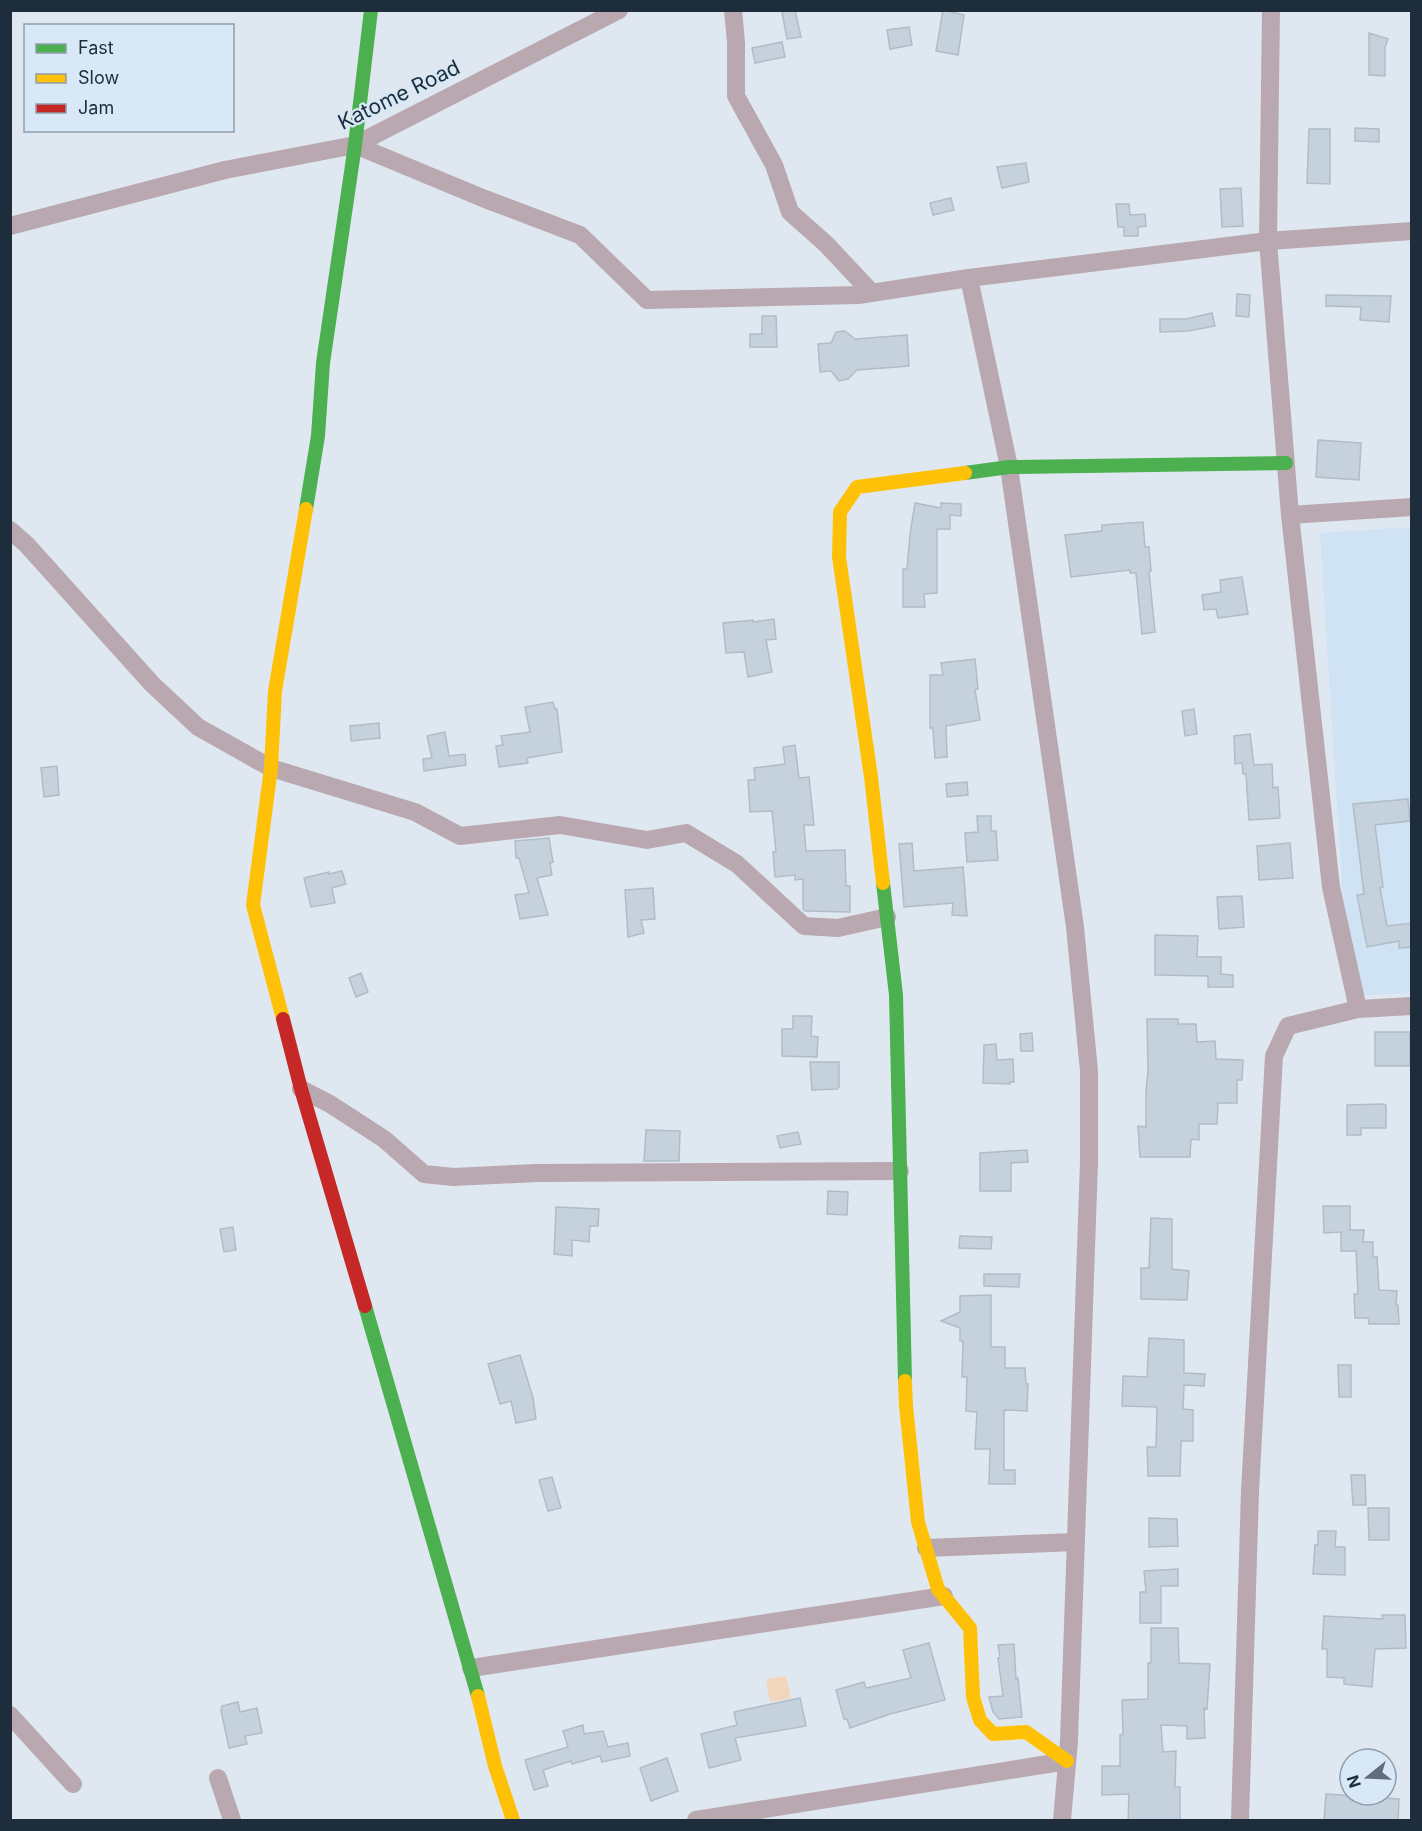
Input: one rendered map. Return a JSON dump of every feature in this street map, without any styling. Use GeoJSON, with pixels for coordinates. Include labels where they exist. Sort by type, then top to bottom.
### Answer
{"type":"FeatureCollection","features":[{"type":"Feature","properties":{"kind":"street"},"geometry":{"type":"LineString","coordinates":[[370,10],[355,145],[323,363],[318,436],[275,691],[271,768],[253,905],[301,1089],[471,1668],[495,1766],[513,1821]]}},
{"type":"Feature","properties":{"kind":"street","name":"Katome Road"},"geometry":{"type":"LineString","coordinates":[[10,226],[225,170],[355,145],[619,10]]}},
{"type":"Feature","properties":{"kind":"street"},"geometry":{"type":"LineString","coordinates":[[733,10],[736,42],[736,96],[774,165],[790,212],[826,244],[872,293]]}},
{"type":"Feature","properties":{"kind":"street"},"geometry":{"type":"LineString","coordinates":[[1272,10],[1268,241],[1290,515],[1331,887],[1358,1010]]}},
{"type":"Feature","properties":{"kind":"street"},"geometry":{"type":"LineString","coordinates":[[355,145],[485,199],[580,235],[646,300],[858,295],[969,278],[1268,241],[1412,231]]}},
{"type":"Feature","properties":{"kind":"street"},"geometry":{"type":"LineString","coordinates":[[969,278],[1009,466],[1075,927],[1089,1071],[1089,1165],[1067,1761],[1062,1821]]}},
{"type":"Feature","properties":{"kind":"street"},"geometry":{"type":"LineString","coordinates":[[1067,1761],[1026,1732],[993,1734],[980,1720],[973,1697],[970,1628],[938,1589],[918,1522],[906,1406],[896,995],[871,777],[839,557],[840,512],[857,487],[1009,466],[1286,463]]}},
{"type":"Feature","properties":{"kind":"street"},"geometry":{"type":"LineString","coordinates":[[1290,515],[1412,507]]}},
{"type":"Feature","properties":{"kind":"street"},"geometry":{"type":"LineString","coordinates":[[10,530],[27,545],[152,684],[198,727],[271,768],[415,812],[460,836],[560,825],[647,840],[686,833],[737,864],[804,926],[838,928],[887,916]]}},
{"type":"Feature","properties":{"kind":"street"},"geometry":{"type":"LineString","coordinates":[[1240,1821],[1250,1491],[1274,1056],[1288,1026],[1358,1010],[1412,1005]]}},
{"type":"Feature","properties":{"kind":"street"},"geometry":{"type":"LineString","coordinates":[[301,1089],[330,1104],[384,1139],[424,1174],[453,1177],[537,1173],[900,1171]]}},
{"type":"Feature","properties":{"kind":"street"},"geometry":{"type":"LineString","coordinates":[[926,1548],[1075,1542]]}},
{"type":"Feature","properties":{"kind":"street"},"geometry":{"type":"LineString","coordinates":[[471,1668],[944,1596]]}},
{"type":"Feature","properties":{"kind":"street"},"geometry":{"type":"LineString","coordinates":[[10,1715],[73,1784]]}},
{"type":"Feature","properties":{"kind":"street"},"geometry":{"type":"LineString","coordinates":[[696,1821],[1067,1761]]}},
{"type":"Feature","properties":{"kind":"street"},"geometry":{"type":"LineString","coordinates":[[218,1778],[232,1821]]}},
{"type":"Feature","properties":{"kind":"shaded area"},"geometry":{"type":"Polygon","coordinates":[[[1411,527],[1411,993],[1349,996],[1320,533],[1411,527]]]}},
{"type":"Feature","properties":{"kind":"shaded area"},"geometry":{"type":"Polygon","coordinates":[[[786,1676],[791,1698],[770,1702],[766,1679],[786,1676]]]}},
{"type":"Feature","properties":{"kind":"building"},"geometry":{"type":"Polygon","coordinates":[[[795,10],[801,37],[787,39],[782,12],[795,10]]]}},
{"type":"Feature","properties":{"kind":"building"},"geometry":{"type":"Polygon","coordinates":[[[943,10],[964,15],[958,55],[936,51],[943,10]]]}},
{"type":"Feature","properties":{"kind":"building"},"geometry":{"type":"Polygon","coordinates":[[[909,27],[912,45],[890,49],[887,30],[909,27]]]}},
{"type":"Feature","properties":{"kind":"building"},"geometry":{"type":"Polygon","coordinates":[[[1369,33],[1388,39],[1385,47],[1385,76],[1369,75],[1369,33]]]}},
{"type":"Feature","properties":{"kind":"building"},"geometry":{"type":"Polygon","coordinates":[[[782,42],[785,57],[755,63],[752,48],[782,42]]]}},
{"type":"Feature","properties":{"kind":"building"},"geometry":{"type":"Polygon","coordinates":[[[1355,128],[1379,129],[1379,142],[1355,141],[1355,128]]]}},
{"type":"Feature","properties":{"kind":"building"},"geometry":{"type":"Polygon","coordinates":[[[1309,129],[1330,129],[1330,184],[1307,183],[1309,129]]]}},
{"type":"Feature","properties":{"kind":"building"},"geometry":{"type":"Polygon","coordinates":[[[1026,163],[1029,182],[1002,188],[997,167],[1026,163]]]}},
{"type":"Feature","properties":{"kind":"building"},"geometry":{"type":"Polygon","coordinates":[[[1241,188],[1243,226],[1222,227],[1220,189],[1241,188]]]}},
{"type":"Feature","properties":{"kind":"building"},"geometry":{"type":"Polygon","coordinates":[[[951,198],[954,210],[933,215],[930,203],[951,198]]]}},
{"type":"Feature","properties":{"kind":"building"},"geometry":{"type":"Polygon","coordinates":[[[1116,204],[1129,204],[1130,215],[1145,214],[1146,226],[1138,227],[1138,236],[1124,236],[1124,227],[1118,227],[1116,204]]]}},
{"type":"Feature","properties":{"kind":"building"},"geometry":{"type":"Polygon","coordinates":[[[1237,294],[1250,295],[1249,317],[1236,316],[1237,294]]]}},
{"type":"Feature","properties":{"kind":"building"},"geometry":{"type":"Polygon","coordinates":[[[1326,295],[1391,296],[1389,322],[1360,320],[1361,307],[1326,306],[1326,295]]]}},
{"type":"Feature","properties":{"kind":"building"},"geometry":{"type":"Polygon","coordinates":[[[1212,313],[1215,326],[1188,331],[1160,332],[1160,319],[1186,319],[1212,313]]]}},
{"type":"Feature","properties":{"kind":"building"},"geometry":{"type":"Polygon","coordinates":[[[762,316],[776,316],[777,347],[750,347],[750,334],[762,334],[762,316]]]}},
{"type":"Feature","properties":{"kind":"building"},"geometry":{"type":"Polygon","coordinates":[[[845,331],[855,339],[907,335],[909,366],[857,370],[848,379],[839,381],[831,371],[820,372],[818,344],[831,343],[836,332],[845,331]]]}},
{"type":"Feature","properties":{"kind":"building"},"geometry":{"type":"Polygon","coordinates":[[[1318,440],[1361,443],[1359,480],[1316,477],[1318,440]]]}},
{"type":"Feature","properties":{"kind":"building"},"geometry":{"type":"Polygon","coordinates":[[[915,503],[941,508],[941,503],[961,504],[961,516],[950,515],[950,529],[937,529],[937,593],[924,594],[925,607],[903,607],[903,569],[907,569],[915,503]]]}},
{"type":"Feature","properties":{"kind":"building"},"geometry":{"type":"Polygon","coordinates":[[[1143,522],[1145,547],[1149,547],[1155,632],[1142,634],[1136,573],[1130,573],[1130,570],[1071,577],[1065,535],[1102,531],[1102,525],[1143,522]]]}},
{"type":"Feature","properties":{"kind":"building"},"geometry":{"type":"Polygon","coordinates":[[[1242,577],[1248,614],[1218,618],[1216,609],[1204,610],[1202,595],[1221,592],[1220,580],[1242,577]]]}},
{"type":"Feature","properties":{"kind":"building"},"geometry":{"type":"Polygon","coordinates":[[[774,619],[776,639],[766,640],[772,672],[748,677],[744,652],[726,653],[723,623],[774,619]]]}},
{"type":"Feature","properties":{"kind":"building"},"geometry":{"type":"Polygon","coordinates":[[[975,659],[978,689],[975,690],[980,720],[946,726],[947,757],[935,758],[933,728],[930,728],[930,675],[943,675],[941,663],[975,659]]]}},
{"type":"Feature","properties":{"kind":"building"},"geometry":{"type":"Polygon","coordinates":[[[553,702],[557,709],[562,752],[527,758],[528,763],[499,767],[496,746],[503,745],[501,736],[530,732],[525,707],[553,702]]]}},
{"type":"Feature","properties":{"kind":"building"},"geometry":{"type":"Polygon","coordinates":[[[1194,709],[1197,734],[1185,736],[1182,711],[1194,709]]]}},
{"type":"Feature","properties":{"kind":"building"},"geometry":{"type":"Polygon","coordinates":[[[379,723],[380,738],[351,741],[350,726],[379,723]]]}},
{"type":"Feature","properties":{"kind":"building"},"geometry":{"type":"Polygon","coordinates":[[[445,732],[449,756],[465,754],[466,765],[424,771],[423,759],[432,758],[427,736],[445,732]]]}},
{"type":"Feature","properties":{"kind":"building"},"geometry":{"type":"Polygon","coordinates":[[[1250,734],[1254,765],[1272,764],[1273,788],[1278,787],[1280,818],[1249,820],[1246,774],[1243,774],[1242,763],[1235,764],[1234,736],[1250,734]]]}},
{"type":"Feature","properties":{"kind":"building"},"geometry":{"type":"Polygon","coordinates":[[[795,745],[799,778],[809,777],[814,825],[804,825],[806,851],[845,850],[846,886],[850,886],[850,912],[805,911],[803,909],[803,879],[795,880],[795,875],[775,877],[773,852],[776,852],[772,811],[750,812],[748,780],[755,780],[754,768],[785,764],[783,747],[795,745]]]}},
{"type":"Feature","properties":{"kind":"building"},"geometry":{"type":"Polygon","coordinates":[[[57,766],[59,795],[44,797],[41,768],[57,766]]]}},
{"type":"Feature","properties":{"kind":"building"},"geometry":{"type":"Polygon","coordinates":[[[967,782],[968,795],[947,797],[946,784],[967,782]]]}},
{"type":"Feature","properties":{"kind":"building"},"geometry":{"type":"Polygon","coordinates":[[[1408,799],[1410,821],[1375,825],[1383,887],[1380,888],[1387,926],[1412,923],[1412,947],[1399,948],[1399,941],[1367,947],[1357,895],[1364,894],[1353,804],[1408,799]]]}},
{"type":"Feature","properties":{"kind":"building"},"geometry":{"type":"Polygon","coordinates":[[[977,816],[991,816],[991,831],[996,831],[998,860],[967,862],[965,833],[978,832],[977,816]]]}},
{"type":"Feature","properties":{"kind":"building"},"geometry":{"type":"Polygon","coordinates":[[[549,838],[553,862],[550,863],[552,875],[537,878],[548,915],[520,919],[515,895],[529,893],[519,858],[516,858],[515,841],[549,838]]]}},
{"type":"Feature","properties":{"kind":"building"},"geometry":{"type":"Polygon","coordinates":[[[912,843],[914,871],[963,867],[967,916],[952,915],[953,903],[904,907],[899,844],[912,843]]]}},
{"type":"Feature","properties":{"kind":"building"},"geometry":{"type":"Polygon","coordinates":[[[1290,843],[1293,878],[1259,880],[1257,846],[1290,843]]]}},
{"type":"Feature","properties":{"kind":"building"},"geometry":{"type":"Polygon","coordinates":[[[342,871],[346,884],[332,888],[335,903],[311,907],[304,878],[342,871]]]}},
{"type":"Feature","properties":{"kind":"building"},"geometry":{"type":"Polygon","coordinates":[[[653,888],[655,919],[641,920],[644,933],[628,937],[625,890],[653,888]]]}},
{"type":"Feature","properties":{"kind":"building"},"geometry":{"type":"Polygon","coordinates":[[[1242,896],[1244,927],[1219,929],[1217,897],[1242,896]]]}},
{"type":"Feature","properties":{"kind":"building"},"geometry":{"type":"Polygon","coordinates":[[[1155,935],[1198,936],[1197,957],[1221,957],[1221,974],[1233,975],[1233,987],[1208,987],[1208,976],[1155,975],[1155,935]]]}},
{"type":"Feature","properties":{"kind":"building"},"geometry":{"type":"Polygon","coordinates":[[[361,973],[368,992],[356,997],[349,978],[361,973]]]}},
{"type":"Feature","properties":{"kind":"building"},"geometry":{"type":"Polygon","coordinates":[[[793,1016],[812,1016],[811,1036],[818,1037],[817,1057],[782,1056],[782,1029],[793,1029],[793,1016]]]}},
{"type":"Feature","properties":{"kind":"building"},"geometry":{"type":"Polygon","coordinates":[[[1147,1019],[1178,1019],[1178,1024],[1196,1024],[1197,1042],[1215,1041],[1216,1059],[1243,1060],[1242,1080],[1237,1080],[1237,1103],[1218,1103],[1217,1124],[1199,1124],[1199,1140],[1191,1139],[1190,1157],[1140,1157],[1138,1126],[1146,1127],[1147,1019]]]}},
{"type":"Feature","properties":{"kind":"building"},"geometry":{"type":"Polygon","coordinates":[[[1375,1032],[1410,1032],[1410,1066],[1375,1066],[1375,1032]]]}},
{"type":"Feature","properties":{"kind":"building"},"geometry":{"type":"Polygon","coordinates":[[[1032,1033],[1033,1051],[1021,1051],[1020,1034],[1032,1033]]]}},
{"type":"Feature","properties":{"kind":"building"},"geometry":{"type":"Polygon","coordinates":[[[996,1044],[997,1060],[1013,1059],[1014,1082],[1010,1084],[983,1083],[984,1045],[996,1044]]]}},
{"type":"Feature","properties":{"kind":"building"},"geometry":{"type":"Polygon","coordinates":[[[810,1062],[839,1062],[839,1087],[812,1090],[810,1062]]]}},
{"type":"Feature","properties":{"kind":"building"},"geometry":{"type":"Polygon","coordinates":[[[1347,1105],[1386,1105],[1386,1128],[1361,1128],[1361,1135],[1347,1135],[1347,1105]]]}},
{"type":"Feature","properties":{"kind":"building"},"geometry":{"type":"Polygon","coordinates":[[[646,1130],[680,1131],[679,1161],[644,1161],[646,1130]]]}},
{"type":"Feature","properties":{"kind":"building"},"geometry":{"type":"Polygon","coordinates":[[[798,1132],[801,1144],[780,1148],[777,1136],[798,1132]]]}},
{"type":"Feature","properties":{"kind":"building"},"geometry":{"type":"Polygon","coordinates":[[[1027,1150],[1028,1162],[1011,1163],[1011,1191],[980,1191],[980,1153],[1027,1150]]]}},
{"type":"Feature","properties":{"kind":"building"},"geometry":{"type":"Polygon","coordinates":[[[828,1191],[848,1192],[847,1215],[827,1214],[828,1191]]]}},
{"type":"Feature","properties":{"kind":"building"},"geometry":{"type":"Polygon","coordinates":[[[1323,1206],[1350,1206],[1350,1230],[1364,1230],[1363,1242],[1373,1242],[1373,1257],[1377,1257],[1379,1290],[1397,1291],[1396,1305],[1398,1305],[1399,1324],[1369,1324],[1368,1318],[1355,1318],[1354,1294],[1358,1294],[1356,1251],[1341,1251],[1341,1232],[1324,1233],[1323,1206]]]}},
{"type":"Feature","properties":{"kind":"building"},"geometry":{"type":"Polygon","coordinates":[[[556,1207],[599,1209],[598,1226],[590,1226],[589,1242],[572,1240],[572,1256],[554,1254],[556,1207]]]}},
{"type":"Feature","properties":{"kind":"building"},"geometry":{"type":"Polygon","coordinates":[[[1151,1218],[1172,1219],[1172,1269],[1189,1271],[1187,1300],[1141,1299],[1141,1268],[1149,1268],[1151,1218]]]}},
{"type":"Feature","properties":{"kind":"building"},"geometry":{"type":"Polygon","coordinates":[[[233,1227],[236,1250],[224,1252],[220,1229],[233,1227]]]}},
{"type":"Feature","properties":{"kind":"building"},"geometry":{"type":"Polygon","coordinates":[[[960,1236],[992,1237],[991,1249],[959,1248],[960,1236]]]}},
{"type":"Feature","properties":{"kind":"building"},"geometry":{"type":"Polygon","coordinates":[[[984,1274],[1020,1274],[1019,1287],[984,1286],[984,1274]]]}},
{"type":"Feature","properties":{"kind":"building"},"geometry":{"type":"Polygon","coordinates":[[[991,1295],[991,1347],[1005,1347],[1005,1368],[1025,1368],[1026,1384],[1028,1384],[1027,1411],[1004,1410],[1004,1470],[1015,1470],[1015,1484],[989,1484],[990,1449],[975,1449],[977,1412],[966,1411],[967,1377],[962,1377],[963,1341],[960,1341],[960,1328],[941,1321],[960,1312],[960,1296],[991,1295]]]}},
{"type":"Feature","properties":{"kind":"building"},"geometry":{"type":"Polygon","coordinates":[[[1149,1338],[1184,1340],[1184,1373],[1205,1374],[1204,1386],[1184,1385],[1183,1409],[1193,1410],[1193,1441],[1181,1441],[1180,1476],[1148,1476],[1147,1447],[1156,1447],[1157,1407],[1122,1406],[1123,1376],[1147,1377],[1149,1338]]]}},
{"type":"Feature","properties":{"kind":"building"},"geometry":{"type":"Polygon","coordinates":[[[520,1355],[533,1398],[536,1419],[516,1423],[511,1401],[500,1404],[488,1364],[520,1355]]]}},
{"type":"Feature","properties":{"kind":"building"},"geometry":{"type":"Polygon","coordinates":[[[1338,1365],[1351,1365],[1351,1397],[1339,1397],[1338,1365]]]}},
{"type":"Feature","properties":{"kind":"building"},"geometry":{"type":"Polygon","coordinates":[[[1351,1475],[1365,1475],[1366,1505],[1353,1505],[1351,1475]]]}},
{"type":"Feature","properties":{"kind":"building"},"geometry":{"type":"Polygon","coordinates":[[[552,1477],[561,1508],[548,1511],[539,1480],[552,1477]]]}},
{"type":"Feature","properties":{"kind":"building"},"geometry":{"type":"Polygon","coordinates":[[[1368,1508],[1389,1508],[1389,1540],[1369,1540],[1368,1508]]]}},
{"type":"Feature","properties":{"kind":"building"},"geometry":{"type":"Polygon","coordinates":[[[1149,1518],[1177,1519],[1178,1546],[1149,1547],[1149,1518]]]}},
{"type":"Feature","properties":{"kind":"building"},"geometry":{"type":"Polygon","coordinates":[[[1318,1531],[1336,1531],[1335,1547],[1345,1547],[1345,1575],[1313,1574],[1318,1531]]]}},
{"type":"Feature","properties":{"kind":"building"},"geometry":{"type":"Polygon","coordinates":[[[1178,1569],[1178,1586],[1161,1586],[1161,1623],[1140,1623],[1140,1592],[1146,1592],[1144,1571],[1178,1569]]]}},
{"type":"Feature","properties":{"kind":"building"},"geometry":{"type":"Polygon","coordinates":[[[1382,1615],[1405,1615],[1406,1648],[1375,1649],[1372,1687],[1344,1684],[1344,1678],[1327,1677],[1327,1649],[1322,1649],[1324,1616],[1383,1619],[1382,1615]]]}},
{"type":"Feature","properties":{"kind":"building"},"geometry":{"type":"Polygon","coordinates":[[[1151,1628],[1178,1628],[1179,1663],[1210,1664],[1207,1709],[1204,1708],[1205,1738],[1187,1739],[1187,1726],[1161,1725],[1163,1752],[1176,1751],[1175,1787],[1180,1787],[1180,1821],[1128,1821],[1129,1794],[1102,1795],[1102,1766],[1120,1766],[1120,1735],[1123,1734],[1122,1700],[1148,1699],[1151,1628]]]}},
{"type":"Feature","properties":{"kind":"building"},"geometry":{"type":"Polygon","coordinates":[[[929,1643],[945,1700],[890,1714],[850,1728],[847,1719],[844,1719],[836,1690],[864,1682],[866,1688],[911,1678],[903,1650],[929,1643]]]}},
{"type":"Feature","properties":{"kind":"building"},"geometry":{"type":"Polygon","coordinates":[[[1014,1644],[1016,1679],[1018,1678],[1022,1717],[999,1719],[993,1712],[989,1697],[1003,1696],[998,1645],[1014,1644]]]}},
{"type":"Feature","properties":{"kind":"building"},"geometry":{"type":"Polygon","coordinates":[[[800,1698],[806,1726],[735,1738],[741,1760],[709,1768],[701,1734],[737,1725],[734,1712],[800,1698]]]}},
{"type":"Feature","properties":{"kind":"building"},"geometry":{"type":"Polygon","coordinates":[[[238,1702],[240,1712],[257,1708],[262,1733],[245,1736],[247,1744],[229,1748],[221,1711],[222,1706],[238,1702]]]}},
{"type":"Feature","properties":{"kind":"building"},"geometry":{"type":"Polygon","coordinates":[[[583,1725],[584,1734],[603,1731],[608,1747],[628,1743],[630,1756],[602,1762],[600,1756],[572,1764],[571,1761],[543,1770],[548,1786],[534,1790],[525,1760],[568,1747],[563,1731],[583,1725]]]}},
{"type":"Feature","properties":{"kind":"building"},"geometry":{"type":"Polygon","coordinates":[[[667,1758],[678,1791],[651,1801],[640,1768],[667,1758]]]}},
{"type":"Feature","properties":{"kind":"building"},"geometry":{"type":"Polygon","coordinates":[[[1326,1794],[1338,1795],[1338,1807],[1398,1807],[1399,1799],[1398,1821],[1324,1821],[1326,1794]]]}},
{"type":"Feature","properties":{"kind":"traffic: fast"},"geometry":{"type":"LineString","coordinates":[[306,509],[318,436],[323,363],[355,145],[371,10]]}},
{"type":"Feature","properties":{"kind":"traffic: fast"},"geometry":{"type":"LineString","coordinates":[[965,473],[1009,467],[1286,463]]}},
{"type":"Feature","properties":{"kind":"traffic: fast"},"geometry":{"type":"LineString","coordinates":[[883,883],[896,995],[905,1381]]}},
{"type":"Feature","properties":{"kind":"traffic: fast"},"geometry":{"type":"LineString","coordinates":[[365,1306],[478,1696]]}},
{"type":"Feature","properties":{"kind":"traffic: slow"},"geometry":{"type":"LineString","coordinates":[[883,883],[871,777],[839,557],[840,512],[857,487],[965,473]]}},
{"type":"Feature","properties":{"kind":"traffic: slow"},"geometry":{"type":"LineString","coordinates":[[283,1019],[253,905],[271,768],[275,691],[306,509]]}},
{"type":"Feature","properties":{"kind":"traffic: slow"},"geometry":{"type":"LineString","coordinates":[[905,1381],[918,1522],[938,1589],[970,1628],[973,1697],[980,1720],[993,1734],[1026,1732],[1067,1761]]}},
{"type":"Feature","properties":{"kind":"traffic: slow"},"geometry":{"type":"LineString","coordinates":[[478,1696],[495,1766],[513,1820]]}},
{"type":"Feature","properties":{"kind":"traffic: jam"},"geometry":{"type":"LineString","coordinates":[[283,1019],[301,1089],[365,1306]]}}]}
